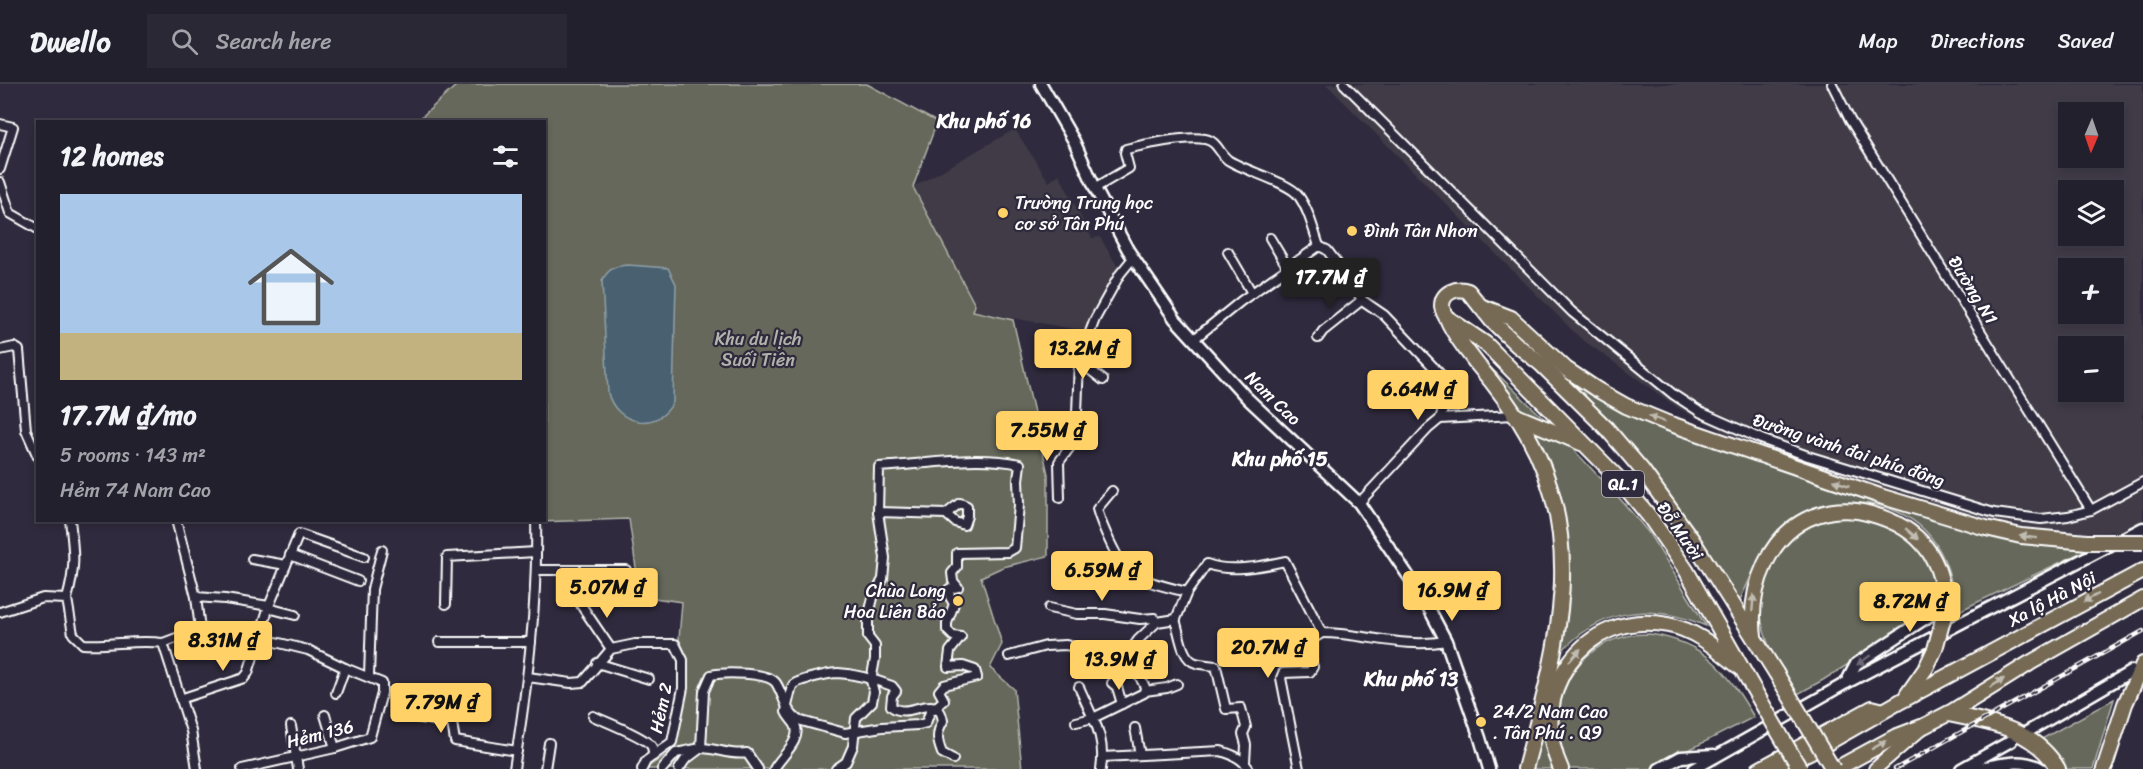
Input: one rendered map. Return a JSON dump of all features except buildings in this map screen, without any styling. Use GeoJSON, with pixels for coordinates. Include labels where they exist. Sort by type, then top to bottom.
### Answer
{"type":"FeatureCollection","features":[{"type":"Feature","properties":{"kind":"highway","name":"Đỗ Mười"},"geometry":{"type":"LineString","coordinates":[[1749,689],[1743,670],[1669,544],[1617,477],[1590,448],[1486,344],[1447,318],[1442,303],[1448,293],[1452,290],[1468,291],[1640,479],[1691,551],[1760,661],[1773,675]]}},
{"type":"Feature","properties":{"kind":"highway"},"geometry":{"type":"LineString","coordinates":[[1480,306],[1511,318],[1566,369],[1596,389],[1626,406],[1665,422],[1883,496],[1986,528],[2021,536],[2086,542],[2143,542]]}},
{"type":"Feature","properties":{"kind":"highway"},"geometry":{"type":"LineString","coordinates":[[1447,318],[1460,344],[1502,395],[1527,434],[1556,507],[1563,571],[1561,613],[1558,638],[1525,769]]}},
{"type":"Feature","properties":{"kind":"highway","name":"Đỗ Mười"},"geometry":{"type":"LineString","coordinates":[[1453,331],[1478,347],[1571,439],[1648,527],[1703,612],[1726,657],[1749,689]]}},
{"type":"Feature","properties":{"kind":"highway","name":"Đỗ Mười"},"geometry":{"type":"LineString","coordinates":[[1517,345],[1541,364],[1607,429],[1642,470],[1693,541],[1755,641],[1773,675]]}},
{"type":"Feature","properties":{"kind":"highway"},"geometry":{"type":"LineString","coordinates":[[1514,415],[1590,448]]}},
{"type":"Feature","properties":{"kind":"highway"},"geometry":{"type":"LineString","coordinates":[[1514,415],[1550,507],[1558,587],[1553,642],[1518,769]]}},
{"type":"Feature","properties":{"kind":"highway","name":"QL.1"},"geometry":{"type":"LineString","coordinates":[[1760,661],[1755,641],[1752,608],[1755,589],[1771,552],[1783,537],[1798,524],[1816,515],[1840,510],[1862,512],[1888,519],[1911,531],[1926,548],[1935,562],[1944,601],[1944,616],[1935,650],[1915,685],[1901,701]]}},
{"type":"Feature","properties":{"kind":"highway","name":"Xa lộ Hà Nội"},"geometry":{"type":"LineString","coordinates":[[1774,769],[1822,746],[1884,710],[2143,571]]}},
{"type":"Feature","properties":{"kind":"highway"},"geometry":{"type":"LineString","coordinates":[[1835,769],[1896,737],[1948,714],[2030,663],[2143,599]]}},
{"type":"Feature","properties":{"kind":"highway","name":"QL.1"},"geometry":{"type":"LineString","coordinates":[[1561,769],[1553,747],[1551,730],[1554,698],[1566,666],[1589,641],[1605,632],[1623,626],[1655,623],[1669,625],[1698,635],[1743,670]]}},
{"type":"Feature","properties":{"kind":"highway"},"geometry":{"type":"LineString","coordinates":[[2104,769],[2125,704],[2138,674]]}},
{"type":"Feature","properties":{"kind":"highway"},"geometry":{"type":"LineString","coordinates":[[2098,769],[2125,685],[2138,674]]}},
{"type":"Feature","properties":{"kind":"highway","name":"QL.1"},"geometry":{"type":"LineString","coordinates":[[1773,675],[1823,769]]}},
{"type":"Feature","properties":{"kind":"highway","name":"QL.1"},"geometry":{"type":"LineString","coordinates":[[1773,675],[1835,769]]}},
{"type":"Feature","properties":{"kind":"highway","name":"QL.1"},"geometry":{"type":"LineString","coordinates":[[1749,689],[1790,769]]}},
{"type":"Feature","properties":{"kind":"highway","name":"QL.1"},"geometry":{"type":"LineString","coordinates":[[1749,689],[1800,769]]}},
{"type":"Feature","properties":{"kind":"highway"},"geometry":{"type":"LineString","coordinates":[[1948,714],[1998,724],[2043,750],[2058,769]]}},
{"type":"Feature","properties":{"kind":"main road","name":"Nam Cao"},"geometry":{"type":"LineString","coordinates":[[1041,84],[1074,141],[1095,188],[1132,258],[1175,319],[1247,398],[1359,502],[1424,599],[1446,641],[1480,738],[1488,769]]}},
{"type":"Feature","properties":{"kind":"main road"},"geometry":{"type":"LineString","coordinates":[[1694,769],[1846,683],[2143,528]]}},
{"type":"Feature","properties":{"kind":"main road"},"geometry":{"type":"LineString","coordinates":[[1846,683],[1856,664],[1935,612],[1944,601]]}},
{"type":"Feature","properties":{"kind":"main road"},"geometry":{"type":"LineString","coordinates":[[2027,732],[2138,674]]}},
{"type":"Feature","properties":{"kind":"main road","name":"Xa lộ Hà Nội"},"geometry":{"type":"LineString","coordinates":[[1758,769],[1872,707],[1884,710]]}},
{"type":"Feature","properties":{"kind":"main road"},"geometry":{"type":"LineString","coordinates":[[1875,769],[1924,726]]}},
{"type":"Feature","properties":{"kind":"main road"},"geometry":{"type":"LineString","coordinates":[[1961,769],[2011,741]]}},
{"type":"Feature","properties":{"kind":"main road"},"geometry":{"type":"LineString","coordinates":[[1659,769],[1681,757],[1717,755]]}},
{"type":"Feature","properties":{"kind":"main road"},"geometry":{"type":"LineString","coordinates":[[1973,769],[2021,762],[2030,763],[2042,769]]}},
{"type":"Feature","properties":{"kind":"street","name":"Đường vành đai phía đông"},"geometry":{"type":"LineString","coordinates":[[1344,84],[1572,312],[1674,395],[1700,412],[1761,439],[1808,456],[1995,513],[2041,519],[2068,516],[2091,510],[2143,482]]}},
{"type":"Feature","properties":{"kind":"street","name":"Đường N1"},"geometry":{"type":"LineString","coordinates":[[1832,84],[1850,120],[2091,510]]}},
{"type":"Feature","properties":{"kind":"street"},"geometry":{"type":"LineString","coordinates":[[0,124],[13,127],[0,169]]}},
{"type":"Feature","properties":{"kind":"street"},"geometry":{"type":"LineString","coordinates":[[1095,188],[1129,168],[1126,149],[1187,139],[1205,139],[1214,142],[1228,159],[1269,180],[1284,184],[1297,193],[1308,212],[1319,246],[1327,250],[1353,284],[1362,300],[1384,315],[1443,377],[1451,393],[1451,399],[1444,406],[1440,419],[1359,502]]}},
{"type":"Feature","properties":{"kind":"street"},"geometry":{"type":"LineString","coordinates":[[0,182],[10,213],[36,228]]}},
{"type":"Feature","properties":{"kind":"street"},"geometry":{"type":"LineString","coordinates":[[1270,238],[1288,268]]}},
{"type":"Feature","properties":{"kind":"street"},"geometry":{"type":"LineString","coordinates":[[1193,339],[1252,293],[1319,246]]}},
{"type":"Feature","properties":{"kind":"street"},"geometry":{"type":"LineString","coordinates":[[1228,252],[1252,293]]}},
{"type":"Feature","properties":{"kind":"street"},"geometry":{"type":"LineString","coordinates":[[1060,498],[1059,462],[1076,439],[1079,361],[1095,319],[1120,274],[1132,258]]}},
{"type":"Feature","properties":{"kind":"street"},"geometry":{"type":"LineString","coordinates":[[1318,338],[1323,331],[1362,300]]}},
{"type":"Feature","properties":{"kind":"street"},"geometry":{"type":"LineString","coordinates":[[0,350],[14,347],[19,350],[26,430],[36,452]]}},
{"type":"Feature","properties":{"kind":"street"},"geometry":{"type":"LineString","coordinates":[[1079,361],[1103,381]]}},
{"type":"Feature","properties":{"kind":"street"},"geometry":{"type":"LineString","coordinates":[[1440,419],[1514,415]]}},
{"type":"Feature","properties":{"kind":"street"},"geometry":{"type":"LineString","coordinates":[[1044,440],[1076,439]]}},
{"type":"Feature","properties":{"kind":"street"},"geometry":{"type":"LineString","coordinates":[[701,748],[704,692],[711,675],[759,675],[770,678],[775,682],[792,716],[798,720],[845,733],[855,731],[918,725],[926,723],[930,711],[944,700],[939,691],[944,685],[977,677],[975,670],[963,666],[948,667],[950,651],[961,637],[953,636],[947,630],[947,623],[954,604],[950,597],[950,589],[958,587],[953,580],[952,573],[957,567],[957,553],[1008,552],[1015,548],[1020,464],[1006,461],[879,467],[878,512],[885,558],[883,579],[873,598],[868,618],[868,637],[875,646],[872,681],[874,692],[872,702],[856,718],[855,731],[853,746],[846,762],[836,769]]}},
{"type":"Feature","properties":{"kind":"street"},"geometry":{"type":"LineString","coordinates":[[1112,491],[1097,509],[1103,528],[1128,571],[1187,592]]}},
{"type":"Feature","properties":{"kind":"street"},"geometry":{"type":"LineString","coordinates":[[878,512],[946,514]]}},
{"type":"Feature","properties":{"kind":"street"},"geometry":{"type":"LineString","coordinates":[[69,522],[74,571],[67,599],[74,634],[83,644],[99,645],[146,640],[163,643],[200,629],[196,597],[177,522]]}},
{"type":"Feature","properties":{"kind":"street"},"geometry":{"type":"LineString","coordinates":[[514,769],[528,676],[536,570],[536,522]]}},
{"type":"Feature","properties":{"kind":"street"},"geometry":{"type":"LineString","coordinates":[[180,699],[244,678],[248,674],[268,607],[299,534],[363,557]]}},
{"type":"Feature","properties":{"kind":"street"},"geometry":{"type":"LineString","coordinates":[[259,638],[308,650],[345,668],[369,676],[372,589],[382,550]]}},
{"type":"Feature","properties":{"kind":"street"},"geometry":{"type":"LineString","coordinates":[[446,604],[447,557],[536,552]]}},
{"type":"Feature","properties":{"kind":"street"},"geometry":{"type":"LineString","coordinates":[[290,555],[358,581]]}},
{"type":"Feature","properties":{"kind":"street"},"geometry":{"type":"LineString","coordinates":[[252,559],[286,566]]}},
{"type":"Feature","properties":{"kind":"street"},"geometry":{"type":"LineString","coordinates":[[1247,765],[1244,734],[1246,727],[1242,708],[1226,709],[1216,666],[1191,662],[1184,650],[1175,620],[1187,592],[1208,564],[1216,568],[1285,561],[1322,633]]}},
{"type":"Feature","properties":{"kind":"street"},"geometry":{"type":"LineString","coordinates":[[536,570],[627,570]]}},
{"type":"Feature","properties":{"kind":"street"},"geometry":{"type":"LineString","coordinates":[[196,597],[225,599],[295,615]]}},
{"type":"Feature","properties":{"kind":"street"},"geometry":{"type":"LineString","coordinates":[[0,612],[43,598],[67,599]]}},
{"type":"Feature","properties":{"kind":"street"},"geometry":{"type":"LineString","coordinates":[[528,676],[572,683],[583,682],[611,649],[581,605]]}},
{"type":"Feature","properties":{"kind":"street"},"geometry":{"type":"LineString","coordinates":[[1049,608],[1084,615],[1105,614],[1140,619],[1175,620]]}},
{"type":"Feature","properties":{"kind":"street"},"geometry":{"type":"LineString","coordinates":[[1145,690],[1131,659],[1130,651],[1155,620]]}},
{"type":"Feature","properties":{"kind":"street"},"geometry":{"type":"LineString","coordinates":[[1299,769],[1281,678],[1283,673],[1310,672],[1313,667],[1307,642],[1322,633],[1408,644],[1427,645],[1446,641]]}},
{"type":"Feature","properties":{"kind":"street"},"geometry":{"type":"LineString","coordinates":[[439,642],[531,642]]}},
{"type":"Feature","properties":{"kind":"street"},"geometry":{"type":"LineString","coordinates":[[163,643],[191,730],[197,769]]}},
{"type":"Feature","properties":{"kind":"street","name":"Hẻm 2"},"geometry":{"type":"LineString","coordinates":[[611,649],[636,644],[675,644],[683,660],[682,688],[672,742],[646,761],[642,769]]}},
{"type":"Feature","properties":{"kind":"street"},"geometry":{"type":"LineString","coordinates":[[1009,656],[1046,646],[1066,645],[1081,649],[1094,648],[1130,654]]}},
{"type":"Feature","properties":{"kind":"street"},"geometry":{"type":"LineString","coordinates":[[597,663],[649,680]]}},
{"type":"Feature","properties":{"kind":"street"},"geometry":{"type":"LineString","coordinates":[[336,693],[345,668]]}},
{"type":"Feature","properties":{"kind":"street"},"geometry":{"type":"LineString","coordinates":[[786,707],[790,702],[791,688],[794,684],[804,680],[838,673],[867,678],[892,686],[896,691],[892,696],[891,706],[896,711],[905,712],[926,706],[937,707],[944,721],[938,729],[937,740],[942,753],[953,759]]}},
{"type":"Feature","properties":{"kind":"street","name":"Hẻm 136"},"geometry":{"type":"LineString","coordinates":[[242,769],[273,765],[370,737],[382,693],[382,683],[369,676]]}},
{"type":"Feature","properties":{"kind":"street"},"geometry":{"type":"LineString","coordinates":[[1112,683],[1117,687],[1122,704]]}},
{"type":"Feature","properties":{"kind":"street"},"geometry":{"type":"LineString","coordinates":[[1076,722],[1094,718],[1144,693],[1145,690],[1167,688],[1177,684]]}},
{"type":"Feature","properties":{"kind":"street"},"geometry":{"type":"LineString","coordinates":[[1079,687],[1100,730],[1103,757],[1101,769]]}},
{"type":"Feature","properties":{"kind":"street"},"geometry":{"type":"LineString","coordinates":[[774,769],[790,748],[795,735],[795,725],[788,716],[786,707]]}},
{"type":"Feature","properties":{"kind":"street"},"geometry":{"type":"LineString","coordinates":[[325,715],[335,748]]}},
{"type":"Feature","properties":{"kind":"street"},"geometry":{"type":"LineString","coordinates":[[593,716],[611,722],[647,741],[651,746],[653,756]]}},
{"type":"Feature","properties":{"kind":"street"},"geometry":{"type":"LineString","coordinates":[[415,717],[452,723],[455,741],[517,751]]}},
{"type":"Feature","properties":{"kind":"street"},"geometry":{"type":"LineString","coordinates":[[291,726],[298,769]]}},
{"type":"Feature","properties":{"kind":"street"},"geometry":{"type":"LineString","coordinates":[[1134,728],[1140,755]]}},
{"type":"Feature","properties":{"kind":"street"},"geometry":{"type":"LineString","coordinates":[[545,769],[549,743]]}},
{"type":"Feature","properties":{"kind":"street"},"geometry":{"type":"LineString","coordinates":[[679,769],[685,760],[701,748]]}},
{"type":"Feature","properties":{"kind":"street"},"geometry":{"type":"LineString","coordinates":[[662,769],[676,753],[701,748],[714,748],[736,755],[747,753],[758,769]]}},
{"type":"Feature","properties":{"kind":"street"},"geometry":{"type":"LineString","coordinates":[[1103,757],[1221,751],[1236,756],[1247,765]]}},
{"type":"Feature","properties":{"kind":"shaded area"},"geometry":{"type":"Polygon","coordinates":[[[1326,84],[2143,84],[2143,522],[2126,531],[2040,535],[1951,512],[1737,439],[1678,408],[1580,338],[1326,84]]]}},
{"type":"Feature","properties":{"kind":"shaded area","name":"Trường Trung học cơ sở Tân Phú"},"geometry":{"type":"Polygon","coordinates":[[[1015,129],[1049,182],[1059,174],[1092,238],[1100,237],[1118,267],[1085,331],[973,311],[913,187],[1015,129]]]}},
{"type":"Feature","properties":{"kind":"green space","name":"Khu du lịch Suối Tiên"},"geometry":{"type":"Polygon","coordinates":[[[458,84],[867,84],[937,122],[913,187],[975,305],[973,311],[1013,320],[1048,474],[1048,556],[1003,567],[981,577],[1002,644],[990,668],[1014,689],[1022,769],[645,769],[675,749],[687,658],[679,639],[682,602],[640,596],[629,519],[546,522],[546,120],[418,120],[458,84]]]}},
{"type":"Feature","properties":{"kind":"green space"},"geometry":{"type":"Polygon","coordinates":[[[1468,346],[1553,427],[1519,412],[1468,346]]]}},
{"type":"Feature","properties":{"kind":"green space"},"geometry":{"type":"Polygon","coordinates":[[[1552,366],[1612,406],[1656,427],[1702,443],[1976,532],[2037,545],[2090,548],[1955,613],[1951,582],[1945,562],[1936,544],[1918,524],[1888,508],[1853,502],[1836,503],[1804,514],[1782,531],[1765,552],[1740,600],[1737,601],[1660,483],[1603,416],[1552,366]]]}},
{"type":"Feature","properties":{"kind":"green space"},"geometry":{"type":"Polygon","coordinates":[[[1527,425],[1570,446],[1621,500],[1648,532],[1706,626],[1685,618],[1664,614],[1645,612],[1626,614],[1591,627],[1574,639],[1558,655],[1565,554],[1527,425]]]}},
{"type":"Feature","properties":{"kind":"green space"},"geometry":{"type":"Polygon","coordinates":[[[1846,516],[1883,525],[1910,541],[1921,552],[1929,566],[1938,604],[1933,611],[1796,695],[1765,636],[1761,599],[1765,584],[1779,555],[1789,542],[1814,523],[1828,518],[1846,516]]]}},
{"type":"Feature","properties":{"kind":"green space"},"geometry":{"type":"Polygon","coordinates":[[[1650,634],[1686,644],[1713,661],[1734,685],[1754,717],[1651,769],[1568,769],[1561,749],[1558,728],[1565,688],[1575,670],[1588,655],[1606,643],[1630,635],[1650,634]]]}},
{"type":"Feature","properties":{"kind":"green space"},"geometry":{"type":"Polygon","coordinates":[[[2114,699],[2093,769],[2065,769],[2040,740],[2114,699]]]}},
{"type":"Feature","properties":{"kind":"green space"},"geometry":{"type":"Polygon","coordinates":[[[1545,717],[1544,733],[1555,769],[1529,769],[1545,717]]]}},
{"type":"Feature","properties":{"kind":"water"},"geometry":{"type":"Polygon","coordinates":[[[628,265],[668,268],[676,284],[673,402],[666,412],[648,421],[628,418],[619,412],[612,404],[608,393],[602,281],[612,269],[628,265]]]}},
{"type":"Feature","properties":{"kind":"railway"},"geometry":{"type":"LineString","coordinates":[[1895,769],[2143,631]]}},
{"type":"Feature","properties":{"kind":"place","name":"Trường Trung học cơ sở Tân Phú"},"geometry":{"type":"Point","coordinates":[1003,213]}},
{"type":"Feature","properties":{"kind":"place","name":"Đình Tân Nhơn"},"geometry":{"type":"Point","coordinates":[1352,231]}},
{"type":"Feature","properties":{"kind":"place","name":"Chùa Long Hoa Liên Bảo"},"geometry":{"type":"Point","coordinates":[958,601]}},
{"type":"Feature","properties":{"kind":"place","name":"24/2 Nam Cao . Tân Phú . Q9"},"geometry":{"type":"Point","coordinates":[1481,722]}},
{"type":"Feature","properties":{"kind":"district","name":"Khu phố 16"},"geometry":{"type":"Point","coordinates":[984,121]}},
{"type":"Feature","properties":{"kind":"district","name":"Khu phố 15"},"geometry":{"type":"Point","coordinates":[1280,459]}},
{"type":"Feature","properties":{"kind":"district","name":"Khu phố 13"},"geometry":{"type":"Point","coordinates":[1411,679]}}]}
